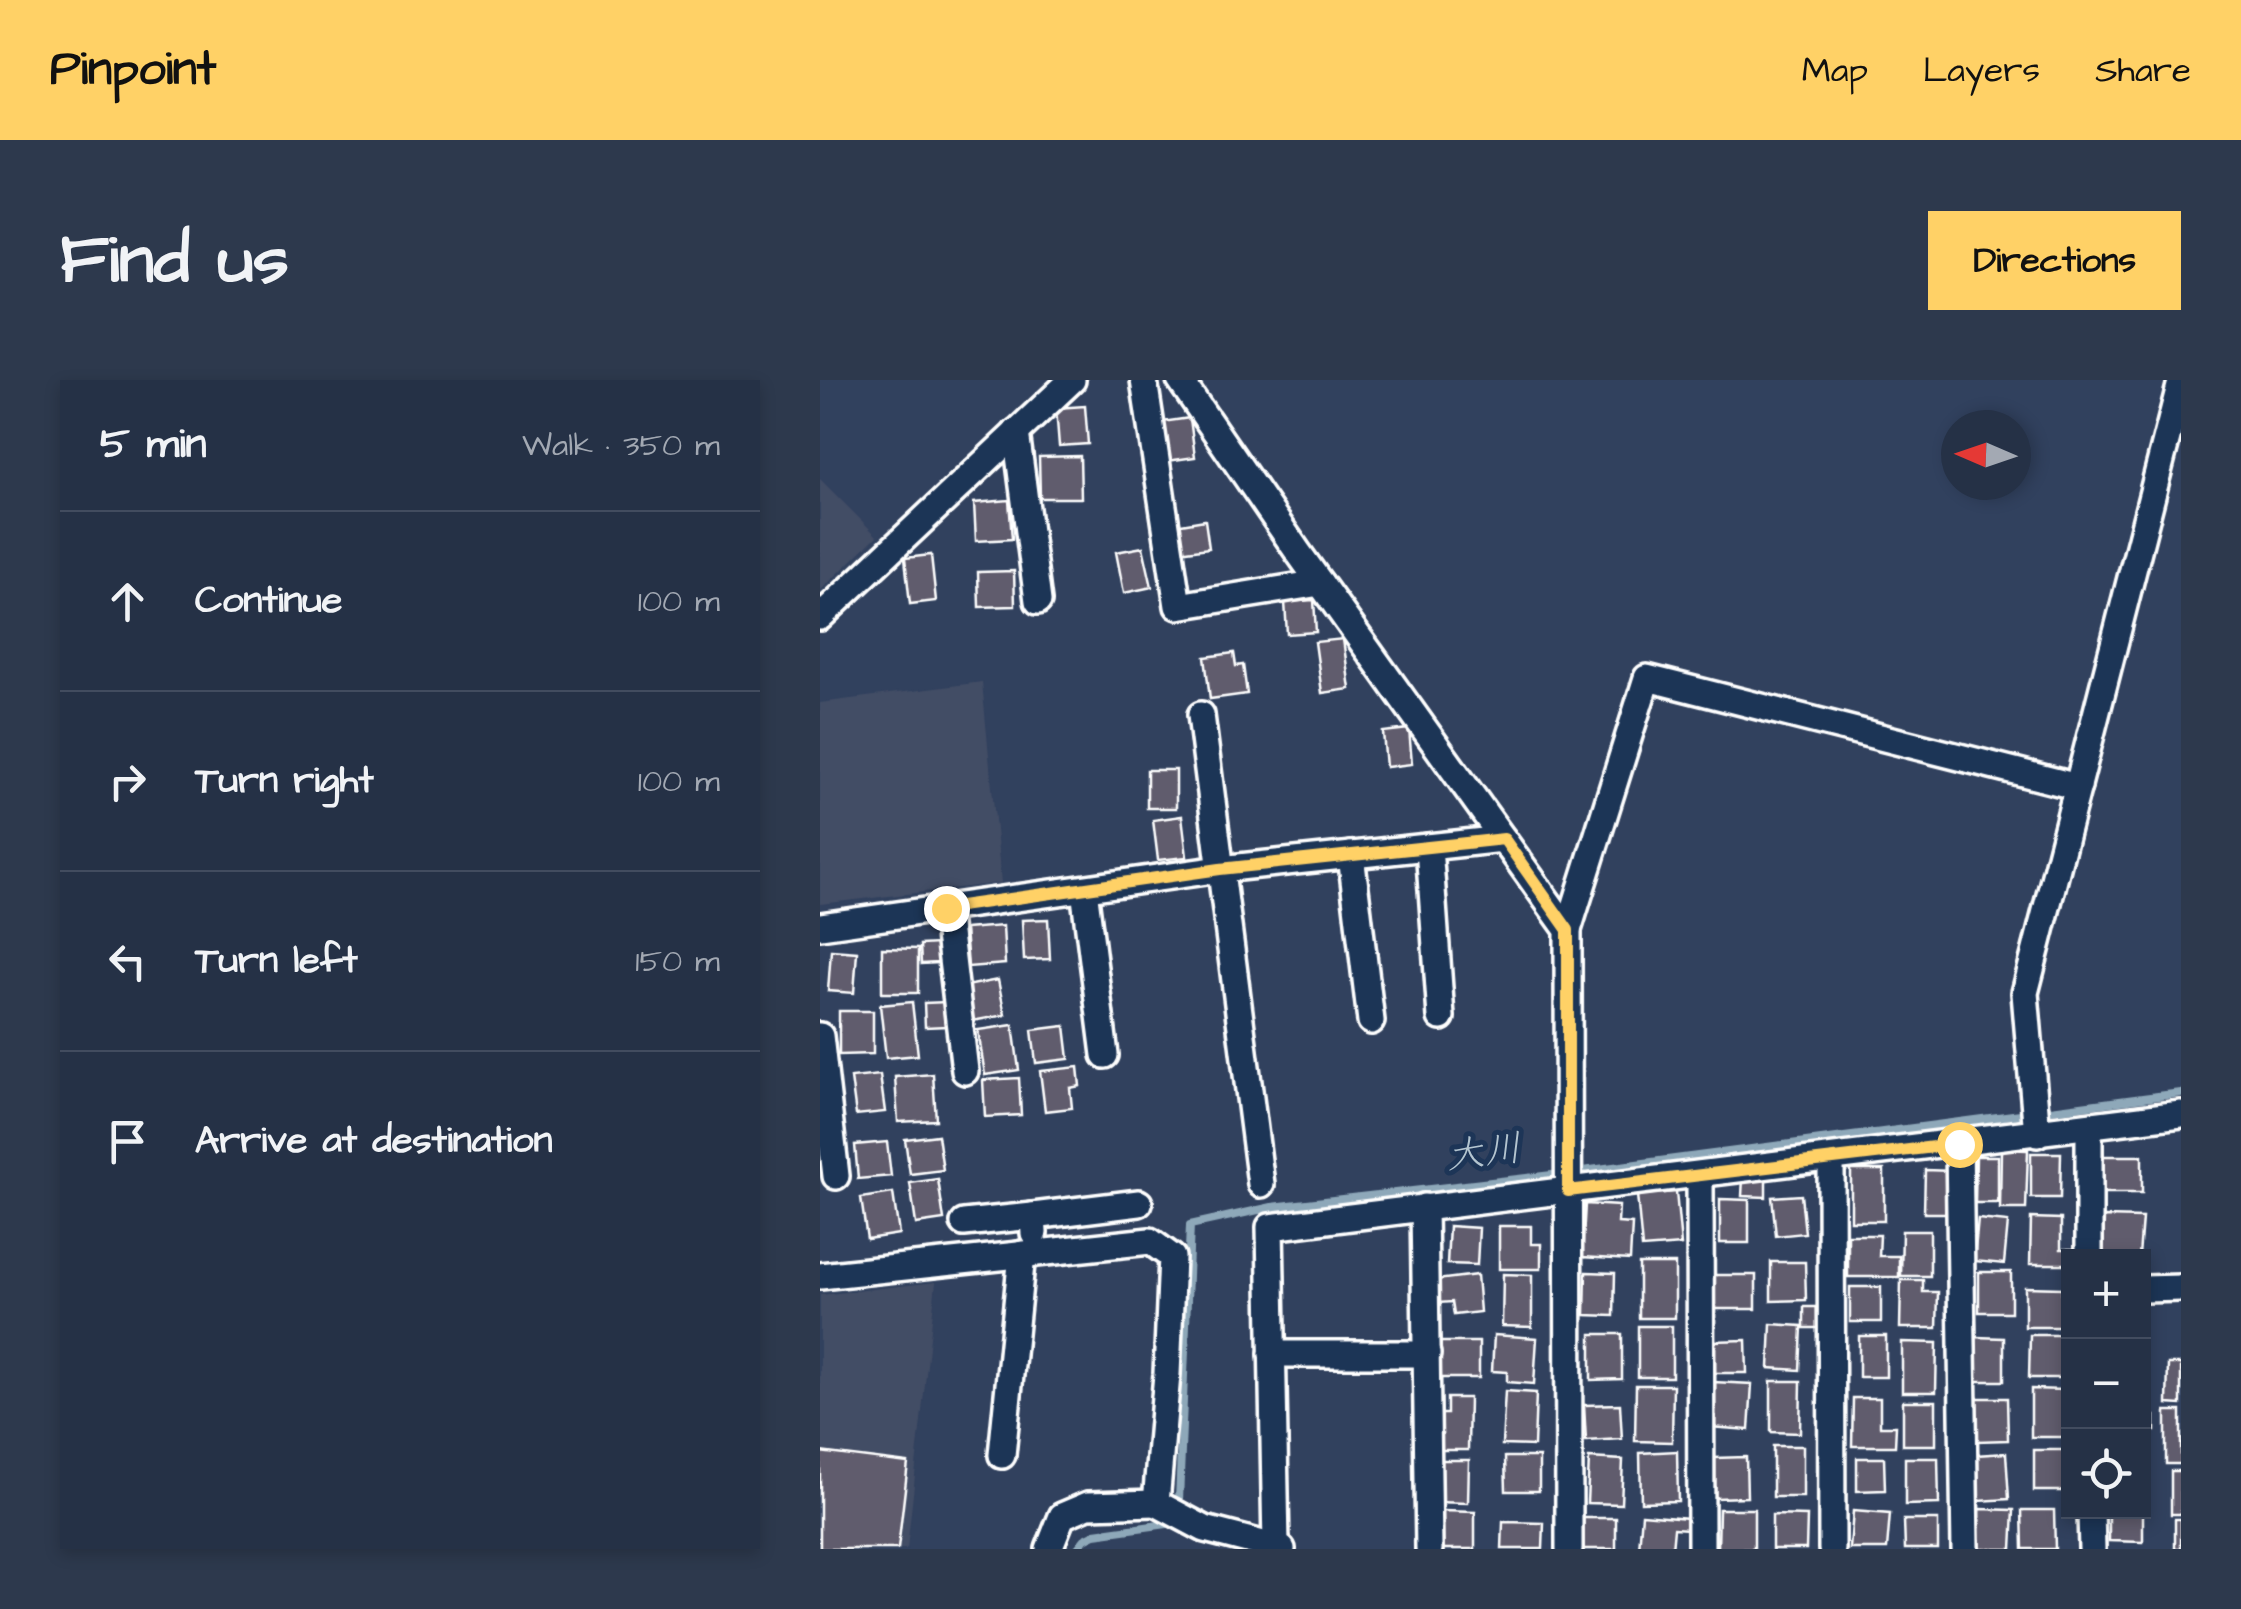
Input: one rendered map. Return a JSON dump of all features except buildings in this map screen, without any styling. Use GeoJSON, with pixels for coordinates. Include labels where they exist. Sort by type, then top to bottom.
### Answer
{"type":"FeatureCollection","features":[{"type":"Feature","properties":{"kind":"street"},"geometry":{"type":"LineString","coordinates":[[820,617],[1072,380]]}},
{"type":"Feature","properties":{"kind":"street"},"geometry":{"type":"LineString","coordinates":[[1144,380],[1178,606],[1320,583]]}},
{"type":"Feature","properties":{"kind":"street"},"geometry":{"type":"LineString","coordinates":[[1180,380],[1568,930]]}},
{"type":"Feature","properties":{"kind":"street"},"geometry":{"type":"LineString","coordinates":[[2037,1134],[2025,993],[2181,382]]}},
{"type":"Feature","properties":{"kind":"street"},"geometry":{"type":"LineString","coordinates":[[1016,432],[1038,602]]}},
{"type":"Feature","properties":{"kind":"street"},"geometry":{"type":"LineString","coordinates":[[1569,1549],[1568,930],[1647,678],[2078,787]]}},
{"type":"Feature","properties":{"kind":"street"},"geometry":{"type":"LineString","coordinates":[[1200,715],[1261,1184]]}},
{"type":"Feature","properties":{"kind":"street"},"geometry":{"type":"LineString","coordinates":[[820,926],[1220,869],[1504,839]]}},
{"type":"Feature","properties":{"kind":"street"},"geometry":{"type":"LineString","coordinates":[[1429,847],[1441,1017]]}},
{"type":"Feature","properties":{"kind":"street"},"geometry":{"type":"LineString","coordinates":[[1351,855],[1372,1021]]}},
{"type":"Feature","properties":{"kind":"street"},"geometry":{"type":"LineString","coordinates":[[1084,888],[1105,1055]]}},
{"type":"Feature","properties":{"kind":"street"},"geometry":{"type":"LineString","coordinates":[[946,908],[965,1071]]}},
{"type":"Feature","properties":{"kind":"street"},"geometry":{"type":"LineString","coordinates":[[820,1036],[836,1176]]}},
{"type":"Feature","properties":{"kind":"street"},"geometry":{"type":"LineString","coordinates":[[1049,1549],[1062,1516],[1088,1506],[1156,1503],[1204,1530],[1279,1547],[1270,1227],[2181,1114]]}},
{"type":"Feature","properties":{"kind":"street"},"geometry":{"type":"LineString","coordinates":[[2089,1127],[2090,1249]]}},
{"type":"Feature","properties":{"kind":"street"},"geometry":{"type":"LineString","coordinates":[[1959,1144],[1965,1549]]}},
{"type":"Feature","properties":{"kind":"street"},"geometry":{"type":"LineString","coordinates":[[1831,1160],[1832,1549]]}},
{"type":"Feature","properties":{"kind":"street"},"geometry":{"type":"LineString","coordinates":[[1700,1176],[1701,1549]]}},
{"type":"Feature","properties":{"kind":"street"},"geometry":{"type":"LineString","coordinates":[[964,1223],[1139,1203]]}},
{"type":"Feature","properties":{"kind":"street"},"geometry":{"type":"LineString","coordinates":[[1424,1207],[1430,1549]]}},
{"type":"Feature","properties":{"kind":"street"},"geometry":{"type":"LineString","coordinates":[[1002,1455],[1033,1216]]}},
{"type":"Feature","properties":{"kind":"street"},"geometry":{"type":"LineString","coordinates":[[820,1276],[1150,1241],[1172,1257],[1156,1503]]}},
{"type":"Feature","properties":{"kind":"street"},"geometry":{"type":"LineString","coordinates":[[2151,1288],[2181,1288]]}},
{"type":"Feature","properties":{"kind":"street"},"geometry":{"type":"LineString","coordinates":[[1272,1354],[1427,1354]]}},
{"type":"Feature","properties":{"kind":"street"},"geometry":{"type":"LineString","coordinates":[[2092,1519],[2092,1549]]}},
{"type":"Feature","properties":{"kind":"shaded area"},"geometry":{"type":"Polygon","coordinates":[[[820,479],[877,536],[820,591],[820,479]]]}},
{"type":"Feature","properties":{"kind":"shaded area"},"geometry":{"type":"Polygon","coordinates":[[[982,682],[1001,883],[820,904],[820,703],[982,682]]]}},
{"type":"Feature","properties":{"kind":"shaded area"},"geometry":{"type":"Polygon","coordinates":[[[936,1282],[907,1549],[820,1549],[820,1295],[936,1282]]]}},
{"type":"Feature","properties":{"kind":"waterway","name":"大川"},"geometry":{"type":"LineString","coordinates":[[1077,1549],[1095,1534],[1167,1524],[1179,1501],[1190,1225],[1272,1207],[1552,1175],[2181,1093]]}},
{"type":"Feature","properties":{"kind":"route"},"geometry":{"type":"LineString","coordinates":[[946,908],[1220,869],[1504,839],[1568,930],[1568,1191],[1959,1144]]}}]}
